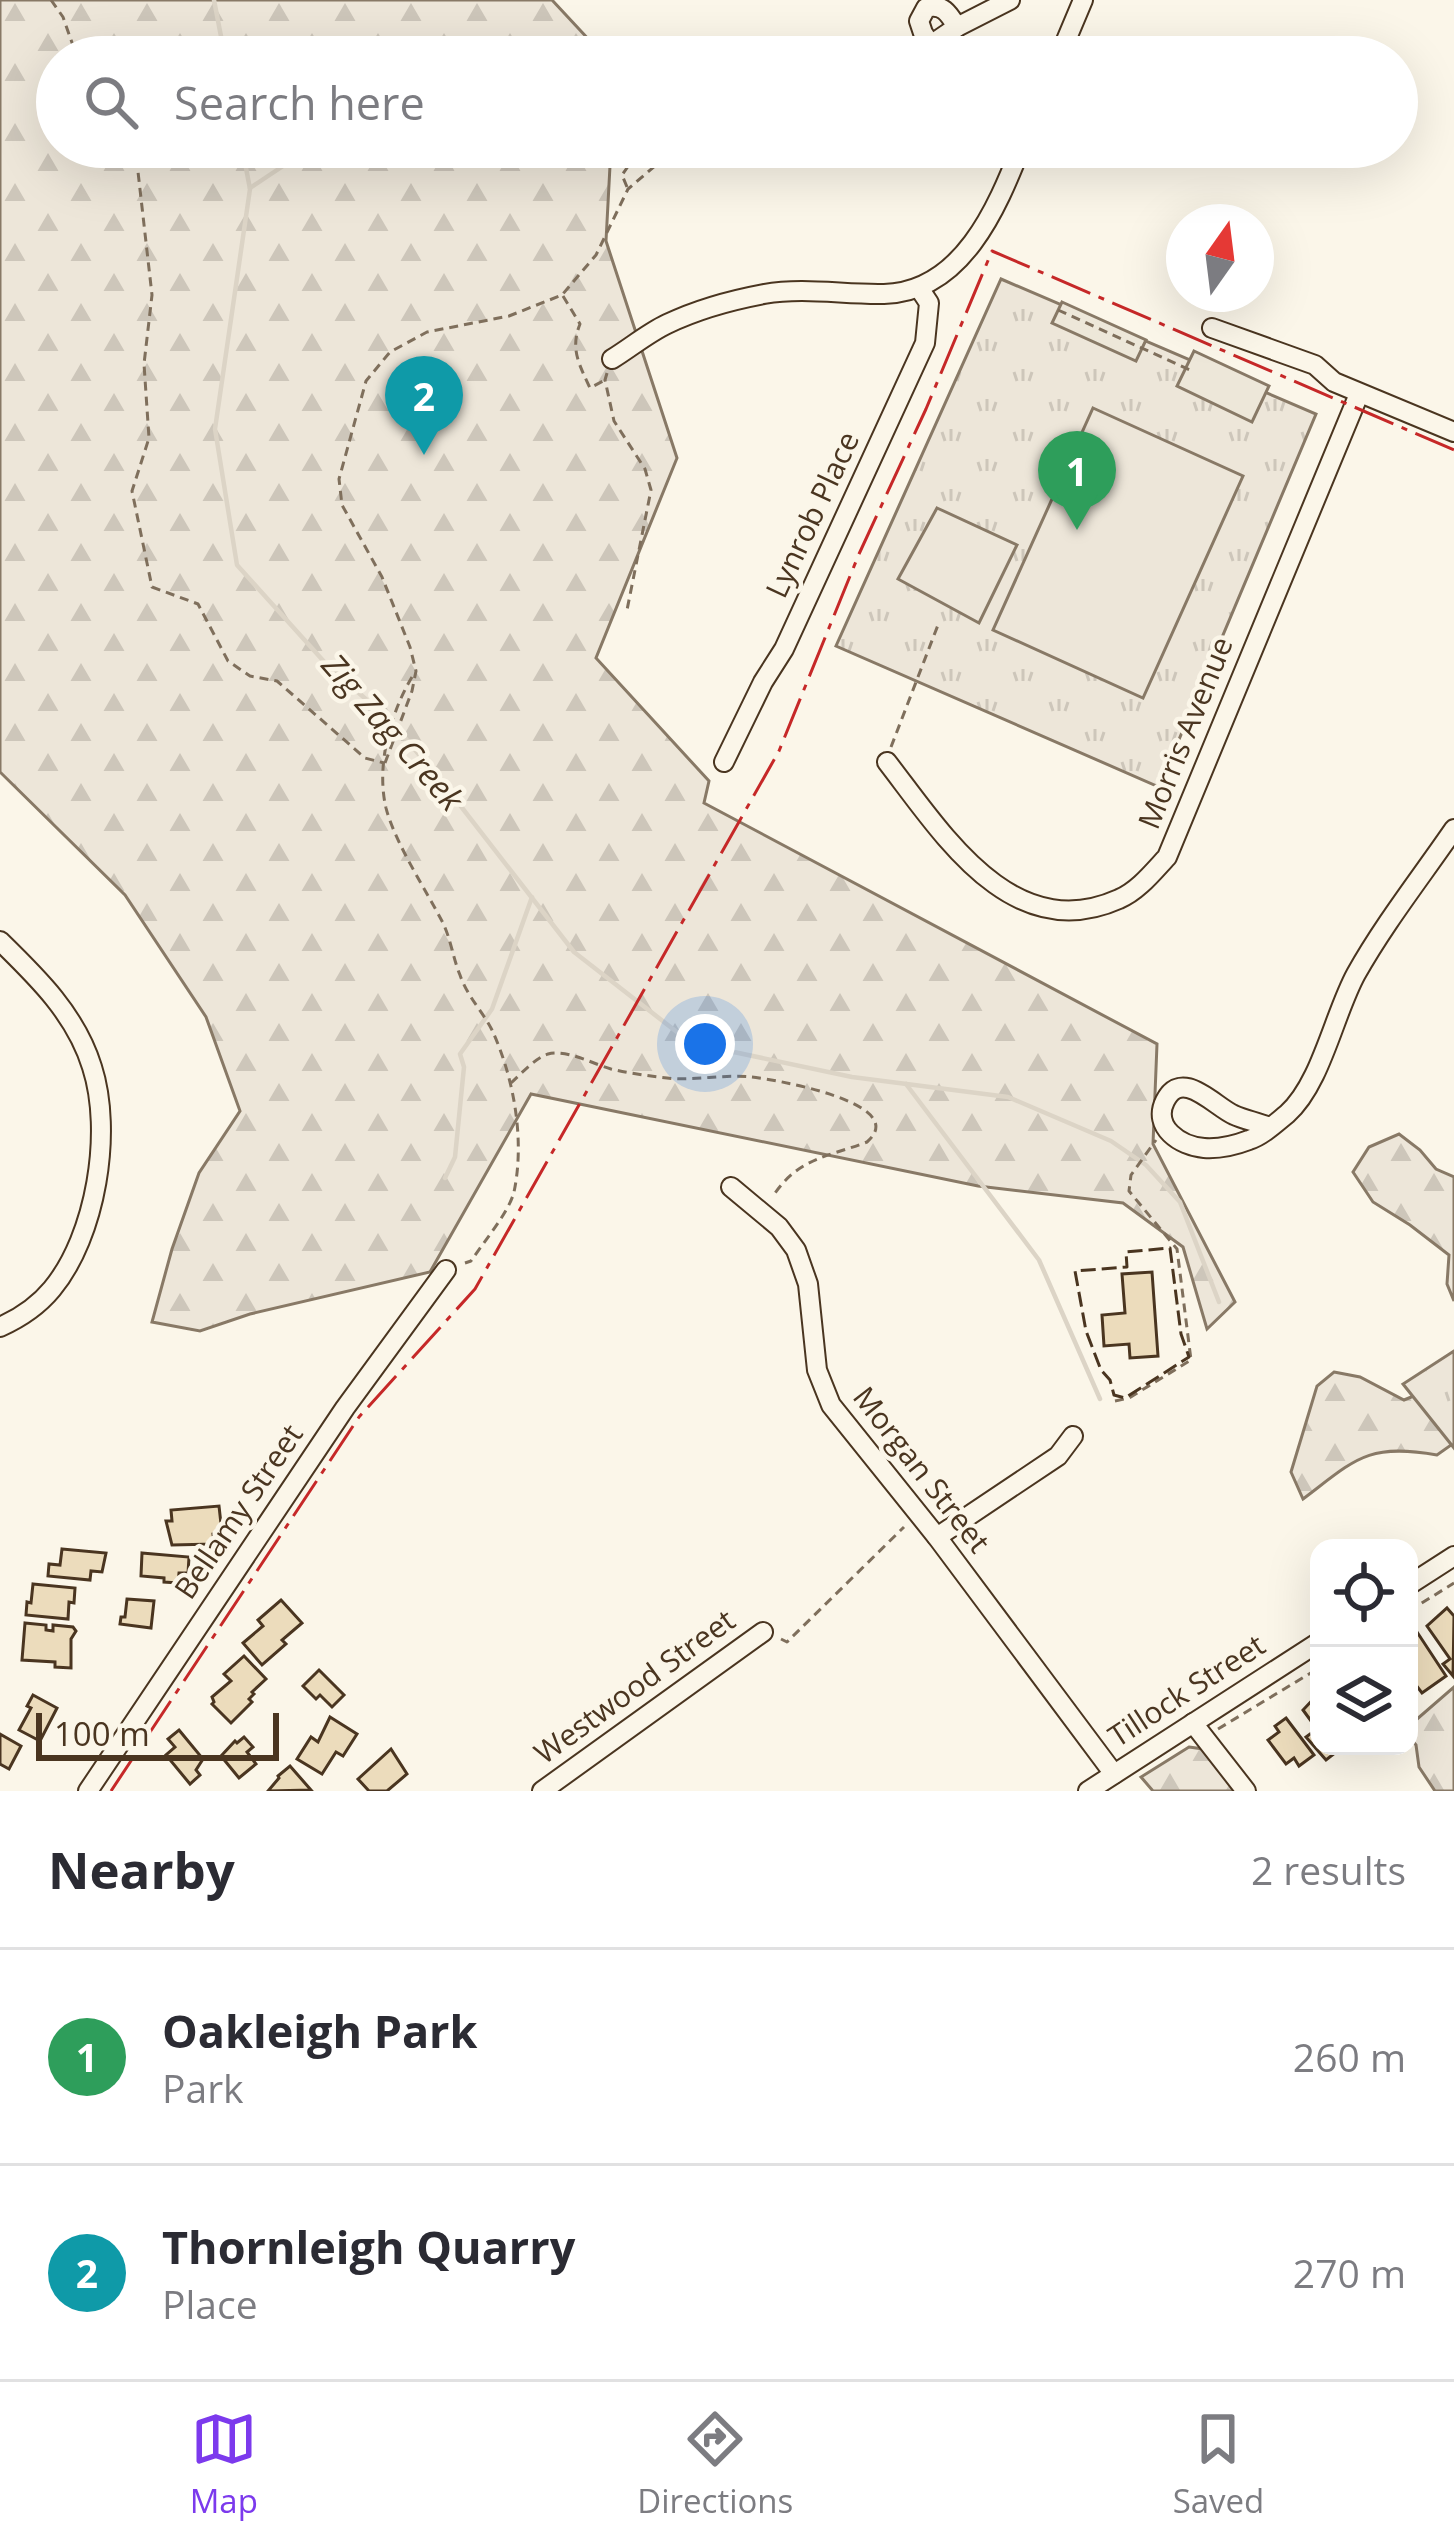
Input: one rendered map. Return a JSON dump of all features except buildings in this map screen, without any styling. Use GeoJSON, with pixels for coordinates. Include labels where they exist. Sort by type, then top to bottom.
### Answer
{"type":"FeatureCollection","features":[{"type":"Feature","properties":{"kind":"street"},"geometry":{"type":"LineString","coordinates":[[944,36],[1010,0]]}},
{"type":"Feature","properties":{"kind":"street"},"geometry":{"type":"LineString","coordinates":[[1068,36],[1083,0]]}},
{"type":"Feature","properties":{"kind":"street"},"geometry":{"type":"LineString","coordinates":[[925,36],[919,21],[926,8],[946,10],[957,27]]}},
{"type":"Feature","properties":{"kind":"street"},"geometry":{"type":"LineString","coordinates":[[612,359],[664,325],[731,302],[794,291],[886,294],[919,288],[963,254],[997,207],[1013,168]]}},
{"type":"Feature","properties":{"kind":"street","name":"Lynrob Place"},"geometry":{"type":"LineString","coordinates":[[724,762],[784,649],[926,343],[929,303],[919,288]]}},
{"type":"Feature","properties":{"kind":"street"},"geometry":{"type":"LineString","coordinates":[[1212,328],[1315,365],[1334,382],[1454,432]]}},
{"type":"Feature","properties":{"kind":"street","name":"Morris Avenue"},"geometry":{"type":"LineString","coordinates":[[886,763],[956,852],[997,889],[1050,910],[1084,909],[1121,899],[1143,882],[1167,857],[1359,394]]}},
{"type":"Feature","properties":{"kind":"street"},"geometry":{"type":"LineString","coordinates":[[1269,1127],[1232,1115],[1199,1090],[1180,1088],[1167,1095],[1160,1113],[1165,1130],[1203,1148],[1261,1136],[1299,1101],[1355,976],[1454,829]]}},
{"type":"Feature","properties":{"kind":"street"},"geometry":{"type":"LineString","coordinates":[[0,941],[38,977],[72,1023],[92,1067],[100,1118],[97,1180],[85,1228],[68,1266],[42,1300],[0,1327]]}},
{"type":"Feature","properties":{"kind":"street","name":"Morgan Street"},"geometry":{"type":"LineString","coordinates":[[730,1187],[779,1227],[796,1250],[808,1284],[820,1385],[831,1405],[937,1537],[1114,1774]]}},
{"type":"Feature","properties":{"kind":"street","name":"Bellamy Street"},"geometry":{"type":"LineString","coordinates":[[88,1791],[345,1408],[446,1270]]}},
{"type":"Feature","properties":{"kind":"street"},"geometry":{"type":"LineString","coordinates":[[937,1537],[1058,1456],[1073,1436]]}},
{"type":"Feature","properties":{"kind":"street"},"geometry":{"type":"LineString","coordinates":[[1418,1579],[1454,1556]]}},
{"type":"Feature","properties":{"kind":"street","name":"Westwood Street"},"geometry":{"type":"LineString","coordinates":[[542,1791],[763,1632]]}},
{"type":"Feature","properties":{"kind":"street","name":"Tillock Street"},"geometry":{"type":"LineString","coordinates":[[1088,1791],[1311,1647]]}},
{"type":"Feature","properties":{"kind":"street"},"geometry":{"type":"LineString","coordinates":[[1193,1723],[1246,1791]]}},
{"type":"Feature","properties":{"kind":"path"},"geometry":{"type":"LineString","coordinates":[[50,0],[70,36]]}},
{"type":"Feature","properties":{"kind":"path"},"geometry":{"type":"LineString","coordinates":[[137,168],[152,295],[144,364],[149,438],[132,491],[152,586],[198,604],[228,662],[250,676],[277,681],[365,758],[386,763]]}},
{"type":"Feature","properties":{"kind":"path"},"geometry":{"type":"LineString","coordinates":[[627,168],[622,176],[628,189]]}},
{"type":"Feature","properties":{"kind":"path"},"geometry":{"type":"LineString","coordinates":[[446,1270],[471,1261],[513,1196],[518,1139],[510,1084],[490,1027],[460,977],[446,928],[387,812],[382,778],[416,671],[382,577],[342,505],[339,479],[366,381],[390,352],[428,332],[509,316],[562,295],[596,255],[628,189],[652,168]]}},
{"type":"Feature","properties":{"kind":"path"},"geometry":{"type":"LineString","coordinates":[[562,295],[580,324],[573,341],[590,388],[605,380]]}},
{"type":"Feature","properties":{"kind":"path"},"geometry":{"type":"LineString","coordinates":[[1058,310],[1190,370]]}},
{"type":"Feature","properties":{"kind":"path"},"geometry":{"type":"LineString","coordinates":[[612,359],[605,380],[614,421],[645,469],[651,490],[628,610]]}},
{"type":"Feature","properties":{"kind":"path"},"geometry":{"type":"LineString","coordinates":[[886,763],[938,625]]}},
{"type":"Feature","properties":{"kind":"path"},"geometry":{"type":"LineString","coordinates":[[386,763],[392,722],[416,671]]}},
{"type":"Feature","properties":{"kind":"path"},"geometry":{"type":"LineString","coordinates":[[510,1084],[545,1054],[563,1054],[613,1069],[677,1079],[752,1077],[843,1097],[873,1116],[876,1128],[867,1142],[807,1162],[779,1186]]}},
{"type":"Feature","properties":{"kind":"path"},"geometry":{"type":"LineString","coordinates":[[1115,1401],[1129,1398],[1191,1360],[1177,1250],[1129,1191],[1131,1174],[1153,1144]]}},
{"type":"Feature","properties":{"kind":"path"},"geometry":{"type":"LineString","coordinates":[[763,1632],[787,1642],[916,1515]]}},
{"type":"Feature","properties":{"kind":"path"},"geometry":{"type":"LineString","coordinates":[[1418,1605],[1454,1582]]}},
{"type":"Feature","properties":{"kind":"green space"},"geometry":{"type":"Polygon","coordinates":[[[0,0],[552,0],[585,36],[36,36],[36,168],[610,168],[606,241],[677,458],[596,658],[709,781],[704,803],[1157,1044],[1153,1144],[1235,1302],[1207,1329],[1183,1247],[1123,1203],[978,1186],[531,1094],[430,1272],[250,1314],[200,1331],[152,1322],[199,1173],[240,1111],[206,1017],[125,895],[0,772],[0,0]]]}},
{"type":"Feature","properties":{"kind":"green space"},"geometry":{"type":"Polygon","coordinates":[[[1001,279],[1316,414],[1159,787],[836,646],[1001,279]]]}},
{"type":"Feature","properties":{"kind":"green space"},"geometry":{"type":"Polygon","coordinates":[[[1093,408],[1243,476],[1143,698],[993,630],[1093,408]]]}},
{"type":"Feature","properties":{"kind":"green space"},"geometry":{"type":"Polygon","coordinates":[[[937,508],[1017,545],[979,623],[898,579],[937,508]]]}},
{"type":"Feature","properties":{"kind":"green space"},"geometry":{"type":"Polygon","coordinates":[[[1399,1134],[1436,1169],[1454,1177],[1454,1301],[1447,1284],[1449,1255],[1373,1202],[1353,1172],[1369,1147],[1399,1134]]]}},
{"type":"Feature","properties":{"kind":"green space"},"geometry":{"type":"Polygon","coordinates":[[[1454,1351],[1454,1448],[1403,1384],[1454,1351]]]}},
{"type":"Feature","properties":{"kind":"green space"},"geometry":{"type":"Polygon","coordinates":[[[1334,1372],[1360,1377],[1404,1400],[1433,1388],[1454,1443],[1437,1455],[1394,1451],[1364,1458],[1303,1499],[1291,1472],[1317,1386],[1334,1372]]]}},
{"type":"Feature","properties":{"kind":"green space"},"geometry":{"type":"Polygon","coordinates":[[[1454,1687],[1454,1791],[1435,1791],[1419,1767],[1418,1718],[1454,1687]]]}},
{"type":"Feature","properties":{"kind":"green space"},"geometry":{"type":"Polygon","coordinates":[[[1189,1747],[1203,1749],[1237,1791],[1153,1791],[1141,1777],[1189,1747]]]}},
{"type":"Feature","properties":{"kind":"shaded area"},"geometry":{"type":"Polygon","coordinates":[[[1062,302],[1146,340],[1136,361],[1052,323],[1062,302]]]}},
{"type":"Feature","properties":{"kind":"shaded area"},"geometry":{"type":"Polygon","coordinates":[[[1194,351],[1269,386],[1252,422],[1177,386],[1194,351]]]}},
{"type":"Feature","properties":{"kind":"waterway","name":"Zig Zag Creek"},"geometry":{"type":"LineString","coordinates":[[214,0],[221,36]]}},
{"type":"Feature","properties":{"kind":"waterway","name":"Zig Zag Creek"},"geometry":{"type":"LineString","coordinates":[[246,168],[250,189],[215,429],[237,565],[328,666],[392,722],[574,952],[691,1043],[852,1077],[1008,1097],[1111,1141],[1146,1165],[1180,1202],[1219,1302]]}},
{"type":"Feature","properties":{"kind":"waterway"},"geometry":{"type":"LineString","coordinates":[[250,188],[280,168]]}},
{"type":"Feature","properties":{"kind":"waterway"},"geometry":{"type":"LineString","coordinates":[[445,1178],[455,1157],[464,1067],[460,1054],[492,1009],[532,897]]}},
{"type":"Feature","properties":{"kind":"waterway","name":"Zig Zag Creek"},"geometry":{"type":"LineString","coordinates":[[906,1084],[1039,1260],[1100,1399]]}},
{"type":"Feature","properties":{"kind":"fence"},"geometry":{"type":"LineString","coordinates":[[1170,1248],[1181,1334],[1189,1357],[1125,1398],[1114,1395],[1086,1331],[1075,1271],[1127,1267],[1126,1252],[1170,1248]]}},
{"type":"Feature","properties":{"kind":"power"},"geometry":{"type":"LineString","coordinates":[[111,1791],[359,1417],[475,1289],[779,751],[859,554],[992,251],[1454,450]]}},
{"type":"Feature","properties":{"kind":"place","name":"Thornleigh Quarry"},"geometry":{"type":"Point","coordinates":[424,455]}},
{"type":"Feature","properties":{"kind":"place","name":"Oakleigh Park"},"geometry":{"type":"Point","coordinates":[1077,530]}}]}
